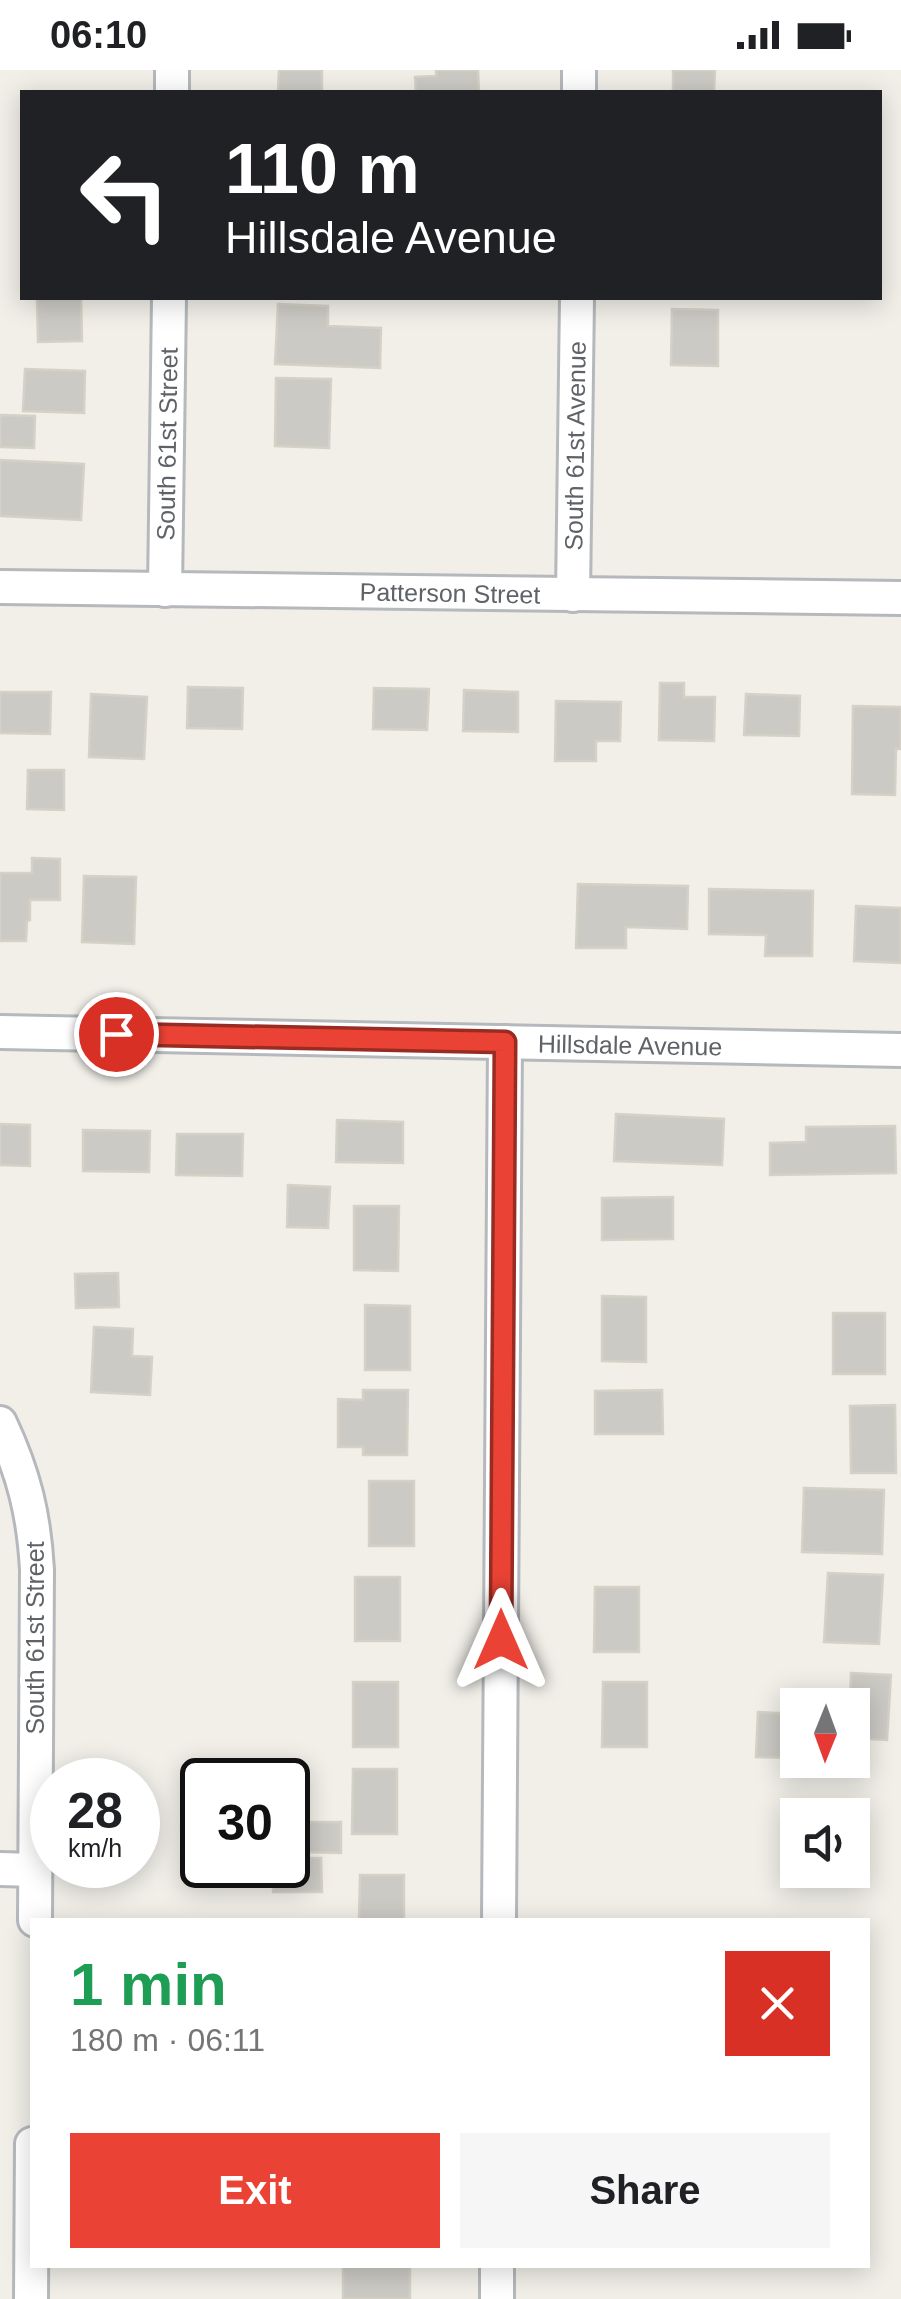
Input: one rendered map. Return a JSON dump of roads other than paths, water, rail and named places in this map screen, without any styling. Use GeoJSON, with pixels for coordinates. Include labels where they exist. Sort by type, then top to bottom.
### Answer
{"type":"FeatureCollection","features":[{"type":"Feature","properties":{"kind":"street","name":"South 61st Street"},"geometry":{"type":"LineString","coordinates":[[165,590],[169,300]]}},
{"type":"Feature","properties":{"kind":"street","name":"South 61st Avenue"},"geometry":{"type":"LineString","coordinates":[[573,595],[576,300]]}},
{"type":"Feature","properties":{"kind":"street","name":"Patterson Street"},"geometry":{"type":"LineString","coordinates":[[0,587],[901,598]]}},
{"type":"Feature","properties":{"kind":"street","name":"Hillsdale Avenue"},"geometry":{"type":"LineString","coordinates":[[0,1032],[901,1050]]}},
{"type":"Feature","properties":{"kind":"street"},"geometry":{"type":"LineString","coordinates":[[499,1918],[505,1042]]}},
{"type":"Feature","properties":{"kind":"street","name":"South 61st Street"},"geometry":{"type":"LineString","coordinates":[[0,1423],[24,1480],[35,1529],[36,1758]]}},
{"type":"Feature","properties":{"kind":"street"},"geometry":{"type":"LineString","coordinates":[[0,1870],[30,1870]]}},
{"type":"Feature","properties":{"kind":"street","name":"South 61st Street"},"geometry":{"type":"LineString","coordinates":[[34,1918],[35,1888]]}},
{"type":"Feature","properties":{"kind":"street"},"geometry":{"type":"LineString","coordinates":[[31,2268],[31,2299]]}},
{"type":"Feature","properties":{"kind":"street"},"geometry":{"type":"LineString","coordinates":[[497,2268],[497,2299]]}}]}
